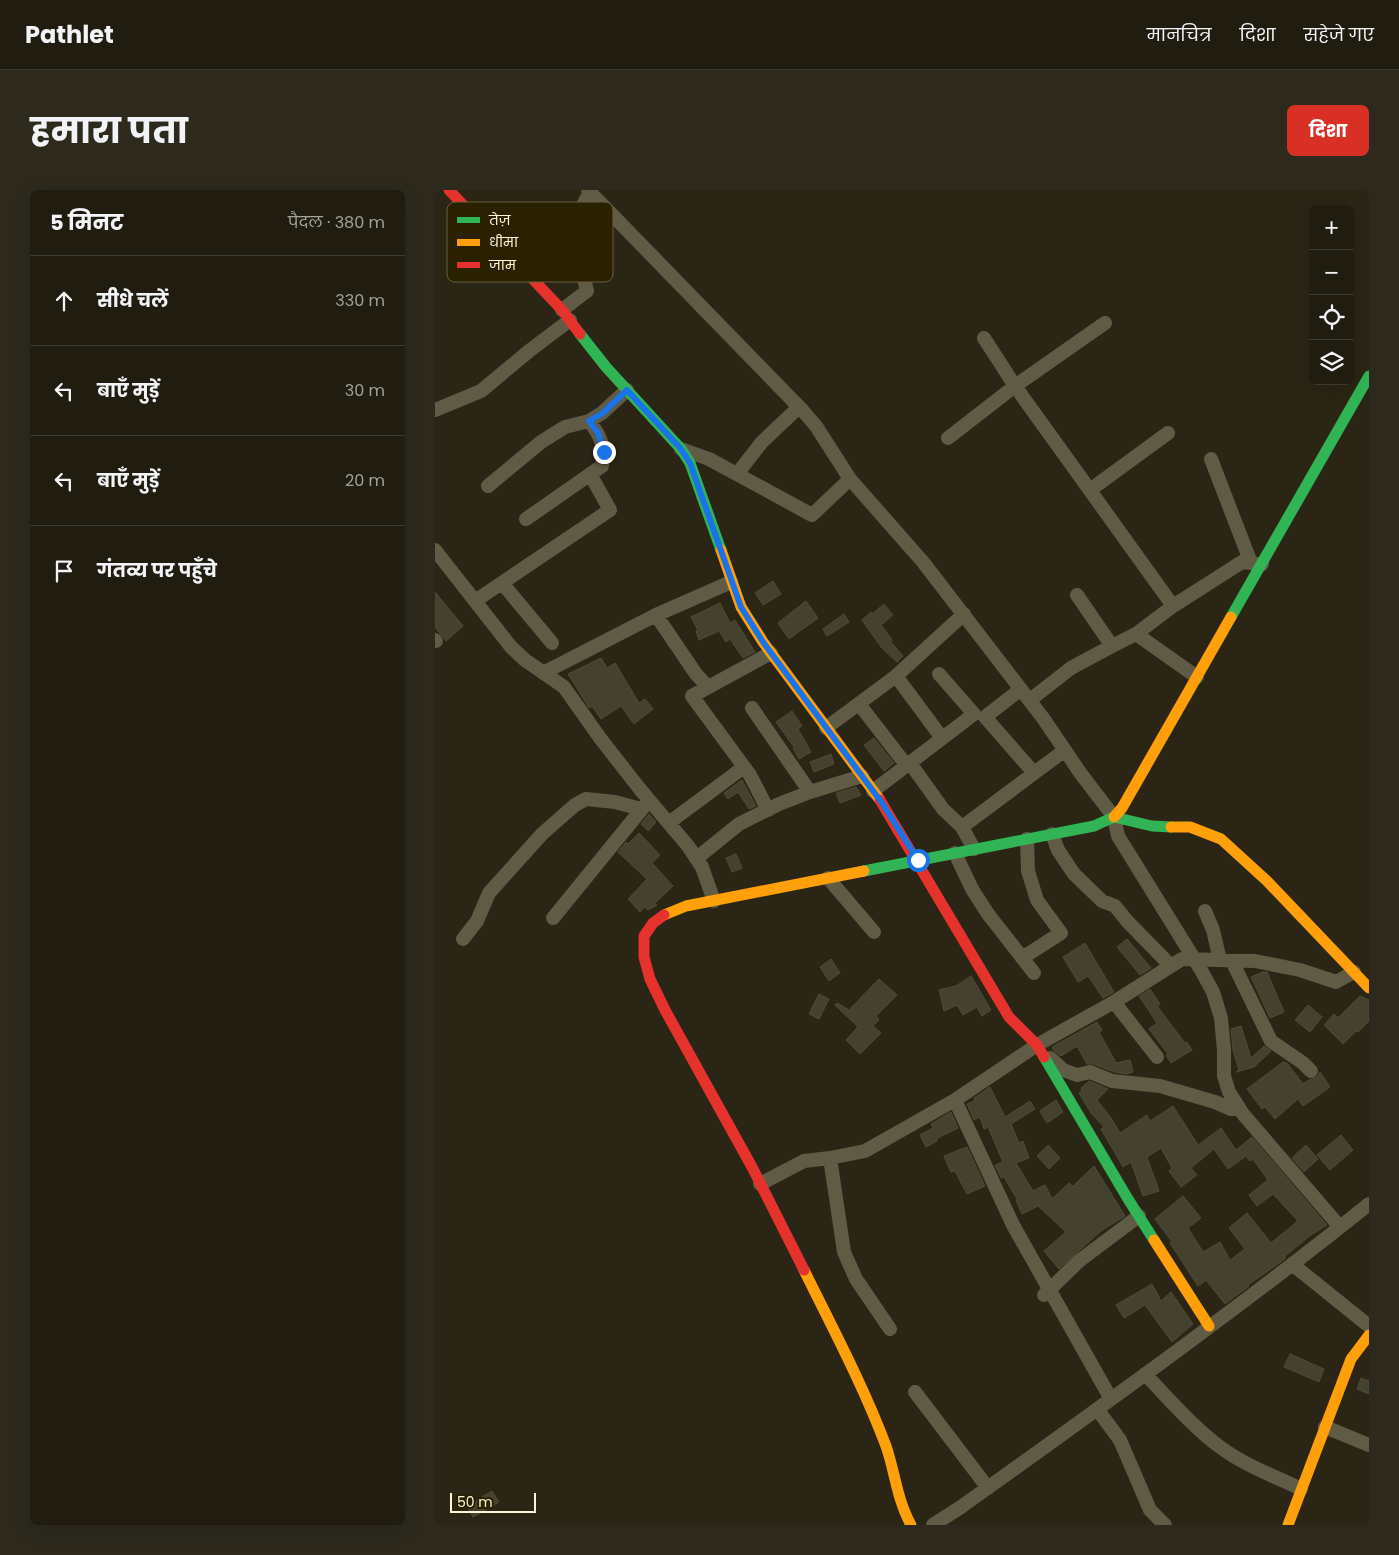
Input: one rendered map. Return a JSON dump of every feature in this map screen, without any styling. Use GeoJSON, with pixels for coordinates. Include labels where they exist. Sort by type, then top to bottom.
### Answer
{"type":"FeatureCollection","features":[{"type":"Feature","properties":{"kind":"main road"},"geometry":{"type":"LineString","coordinates":[[449,190],[460,202]]}},
{"type":"Feature","properties":{"kind":"main road"},"geometry":{"type":"LineString","coordinates":[[534,282],[566,316],[606,367],[681,449],[690,463],[741,607],[771,653],[873,791],[918,860],[1009,1017],[1037,1045],[1139,1216],[1209,1326]]}},
{"type":"Feature","properties":{"kind":"main road"},"geometry":{"type":"LineString","coordinates":[[911,1525],[902,1506],[885,1441],[849,1363],[760,1184],[671,1020],[651,979],[644,956],[643,940],[645,931],[653,920],[672,911],[714,900],[1094,826],[1114,817],[1122,808],[1197,677],[1256,563],[1369,376]]}},
{"type":"Feature","properties":{"kind":"main road"},"geometry":{"type":"LineString","coordinates":[[1114,817],[1152,826],[1190,827],[1221,839],[1267,881],[1369,988]]}},
{"type":"Feature","properties":{"kind":"main road"},"geometry":{"type":"LineString","coordinates":[[1288,1525],[1351,1359],[1369,1335]]}},
{"type":"Feature","properties":{"kind":"street"},"geometry":{"type":"LineString","coordinates":[[589,191],[600,202]]}},
{"type":"Feature","properties":{"kind":"street"},"geometry":{"type":"LineString","coordinates":[[613,216],[816,426],[850,478],[923,562],[1030,700],[1081,774],[1114,817],[1118,836],[1213,992],[1221,1018],[1224,1076],[1229,1092],[1239,1108],[1340,1227]]}},
{"type":"Feature","properties":{"kind":"street"},"geometry":{"type":"LineString","coordinates":[[435,410],[481,391],[529,351],[566,316],[587,291],[585,282]]}},
{"type":"Feature","properties":{"kind":"street"},"geometry":{"type":"LineString","coordinates":[[948,438],[1015,386],[1105,323]]}},
{"type":"Feature","properties":{"kind":"street"},"geometry":{"type":"LineString","coordinates":[[984,338],[1015,386],[1173,606]]}},
{"type":"Feature","properties":{"kind":"street"},"geometry":{"type":"LineString","coordinates":[[488,486],[541,442],[565,427],[589,421],[603,413],[627,390]]}},
{"type":"Feature","properties":{"kind":"street"},"geometry":{"type":"LineString","coordinates":[[737,474],[762,442],[799,407]]}},
{"type":"Feature","properties":{"kind":"street"},"geometry":{"type":"LineString","coordinates":[[525,519],[602,466],[604,452],[598,433],[589,421]]}},
{"type":"Feature","properties":{"kind":"street"},"geometry":{"type":"LineString","coordinates":[[1090,490],[1168,433]]}},
{"type":"Feature","properties":{"kind":"street"},"geometry":{"type":"LineString","coordinates":[[681,449],[709,459],[812,515],[850,478]]}},
{"type":"Feature","properties":{"kind":"street"},"geometry":{"type":"LineString","coordinates":[[1030,700],[1071,668],[1136,634],[1173,606],[1242,562],[1256,563],[1211,459]]}},
{"type":"Feature","properties":{"kind":"street"},"geometry":{"type":"LineString","coordinates":[[475,601],[610,510],[590,474]]}},
{"type":"Feature","properties":{"kind":"street"},"geometry":{"type":"LineString","coordinates":[[435,550],[511,647],[525,660],[564,687],[645,804],[670,822],[697,858],[714,900]]}},
{"type":"Feature","properties":{"kind":"street"},"geometry":{"type":"LineString","coordinates":[[543,673],[656,615],[731,582]]}},
{"type":"Feature","properties":{"kind":"street"},"geometry":{"type":"LineString","coordinates":[[502,583],[552,643]]}},
{"type":"Feature","properties":{"kind":"street"},"geometry":{"type":"LineString","coordinates":[[1077,595],[1112,646]]}},
{"type":"Feature","properties":{"kind":"street"},"geometry":{"type":"LineString","coordinates":[[826,728],[896,676],[964,614]]}},
{"type":"Feature","properties":{"kind":"street"},"geometry":{"type":"LineString","coordinates":[[656,615],[696,674],[708,687]]}},
{"type":"Feature","properties":{"kind":"street"},"geometry":{"type":"LineString","coordinates":[[1136,634],[1197,677]]}},
{"type":"Feature","properties":{"kind":"street"},"geometry":{"type":"LineString","coordinates":[[768,810],[750,775],[692,696],[771,653]]}},
{"type":"Feature","properties":{"kind":"street"},"geometry":{"type":"LineString","coordinates":[[873,791],[974,714],[939,674]]}},
{"type":"Feature","properties":{"kind":"street"},"geometry":{"type":"LineString","coordinates":[[896,676],[942,738]]}},
{"type":"Feature","properties":{"kind":"street"},"geometry":{"type":"LineString","coordinates":[[1021,689],[985,717],[1034,773]]}},
{"type":"Feature","properties":{"kind":"street"},"geometry":{"type":"LineString","coordinates":[[859,704],[943,809],[962,827],[974,849]]}},
{"type":"Feature","properties":{"kind":"street"},"geometry":{"type":"LineString","coordinates":[[752,708],[810,792]]}},
{"type":"Feature","properties":{"kind":"street"},"geometry":{"type":"LineString","coordinates":[[962,827],[1065,750]]}},
{"type":"Feature","properties":{"kind":"street"},"geometry":{"type":"LineString","coordinates":[[670,822],[744,767]]}},
{"type":"Feature","properties":{"kind":"street"},"geometry":{"type":"LineString","coordinates":[[697,858],[739,824],[810,792],[862,776]]}},
{"type":"Feature","properties":{"kind":"street"},"geometry":{"type":"LineString","coordinates":[[463,939],[477,921],[489,893],[542,834],[575,805],[586,799],[645,804]]}},
{"type":"Feature","properties":{"kind":"street"},"geometry":{"type":"LineString","coordinates":[[553,918],[645,804]]}},
{"type":"Feature","properties":{"kind":"street"},"geometry":{"type":"LineString","coordinates":[[1052,834],[1058,850],[1074,874],[1102,901],[1115,906],[1171,966]]}},
{"type":"Feature","properties":{"kind":"street"},"geometry":{"type":"LineString","coordinates":[[1022,958],[1061,933],[1037,900],[1028,871],[1027,839]]}},
{"type":"Feature","properties":{"kind":"street"},"geometry":{"type":"LineString","coordinates":[[955,853],[972,889],[988,914],[1034,973]]}},
{"type":"Feature","properties":{"kind":"street"},"geometry":{"type":"LineString","coordinates":[[828,878],[874,932]]}},
{"type":"Feature","properties":{"kind":"street"},"geometry":{"type":"LineString","coordinates":[[1205,910],[1226,960],[1271,1041],[1303,1063],[1311,1071]]}},
{"type":"Feature","properties":{"kind":"street"},"geometry":{"type":"LineString","coordinates":[[760,1184],[804,1161],[865,1151],[955,1100],[1037,1045],[1114,1002],[1182,959],[1255,961],[1300,970],[1336,982],[1354,972]]}},
{"type":"Feature","properties":{"kind":"street"},"geometry":{"type":"LineString","coordinates":[[1114,1002],[1157,1057]]}},
{"type":"Feature","properties":{"kind":"street"},"geometry":{"type":"LineString","coordinates":[[1037,1045],[1063,1070],[1077,1075],[1090,1072],[1112,1081],[1160,1086],[1215,1102],[1231,1109],[1239,1108]]}},
{"type":"Feature","properties":{"kind":"street"},"geometry":{"type":"LineString","coordinates":[[955,1100],[1046,1293],[1111,1399]]}},
{"type":"Feature","properties":{"kind":"street"},"geometry":{"type":"LineString","coordinates":[[830,1158],[844,1252],[855,1279],[890,1329]]}},
{"type":"Feature","properties":{"kind":"street"},"geometry":{"type":"LineString","coordinates":[[933,1525],[988,1488],[1145,1374],[1369,1204]]}},
{"type":"Feature","properties":{"kind":"street"},"geometry":{"type":"LineString","coordinates":[[1046,1293],[1079,1261],[1139,1216]]}},
{"type":"Feature","properties":{"kind":"street"},"geometry":{"type":"LineString","coordinates":[[1292,1264],[1369,1326]]}},
{"type":"Feature","properties":{"kind":"street"},"geometry":{"type":"LineString","coordinates":[[1145,1374],[1187,1419],[1219,1446],[1233,1456],[1301,1489]]}},
{"type":"Feature","properties":{"kind":"street"},"geometry":{"type":"LineString","coordinates":[[915,1392],[988,1488]]}},
{"type":"Feature","properties":{"kind":"street"},"geometry":{"type":"LineString","coordinates":[[1097,1409],[1120,1440],[1150,1510],[1165,1525]]}},
{"type":"Feature","properties":{"kind":"street"},"geometry":{"type":"LineString","coordinates":[[1325,1427],[1369,1445]]}},
{"type":"Feature","properties":{"kind":"building"},"geometry":{"type":"Polygon","coordinates":[[[773,581],[781,594],[763,605],[755,593],[773,581]]]}},
{"type":"Feature","properties":{"kind":"building"},"geometry":{"type":"Polygon","coordinates":[[[435,592],[463,626],[446,641],[435,627],[435,592]]]}},
{"type":"Feature","properties":{"kind":"building"},"geometry":{"type":"Polygon","coordinates":[[[806,601],[818,618],[789,639],[778,623],[806,601]]]}},
{"type":"Feature","properties":{"kind":"building"},"geometry":{"type":"Polygon","coordinates":[[[720,603],[730,623],[735,620],[755,652],[743,658],[730,639],[726,642],[719,631],[699,640],[696,631],[698,630],[691,617],[720,603]]]}},
{"type":"Feature","properties":{"kind":"building"},"geometry":{"type":"Polygon","coordinates":[[[884,604],[893,615],[881,625],[892,640],[891,642],[903,656],[897,662],[882,648],[862,620],[884,604]]]}},
{"type":"Feature","properties":{"kind":"building"},"geometry":{"type":"Polygon","coordinates":[[[844,614],[849,622],[827,636],[823,629],[844,614]]]}},
{"type":"Feature","properties":{"kind":"building"},"geometry":{"type":"Polygon","coordinates":[[[601,658],[607,668],[615,663],[639,703],[645,699],[653,709],[634,724],[621,706],[601,719],[592,706],[589,708],[568,674],[601,658]]]}},
{"type":"Feature","properties":{"kind":"building"},"geometry":{"type":"Polygon","coordinates":[[[792,711],[802,726],[798,729],[811,752],[799,759],[794,747],[776,722],[792,711]]]}},
{"type":"Feature","properties":{"kind":"building"},"geometry":{"type":"Polygon","coordinates":[[[874,738],[894,763],[884,771],[864,745],[874,738]]]}},
{"type":"Feature","properties":{"kind":"building"},"geometry":{"type":"Polygon","coordinates":[[[831,754],[834,764],[814,772],[810,762],[831,754]]]}},
{"type":"Feature","properties":{"kind":"building"},"geometry":{"type":"Polygon","coordinates":[[[742,780],[756,806],[749,809],[738,792],[728,799],[724,793],[742,780]]]}},
{"type":"Feature","properties":{"kind":"building"},"geometry":{"type":"Polygon","coordinates":[[[856,787],[861,795],[840,803],[836,793],[856,787]]]}},
{"type":"Feature","properties":{"kind":"building"},"geometry":{"type":"Polygon","coordinates":[[[649,814],[656,822],[648,831],[641,824],[649,814]]]}},
{"type":"Feature","properties":{"kind":"building"},"geometry":{"type":"Polygon","coordinates":[[[639,833],[660,855],[652,863],[673,886],[655,903],[657,905],[648,910],[645,907],[640,912],[628,899],[647,879],[618,852],[626,842],[628,844],[639,833]]]}},
{"type":"Feature","properties":{"kind":"building"},"geometry":{"type":"Polygon","coordinates":[[[736,854],[742,868],[732,872],[726,858],[736,854]]]}},
{"type":"Feature","properties":{"kind":"building"},"geometry":{"type":"Polygon","coordinates":[[[1127,939],[1151,968],[1140,975],[1117,947],[1127,939]]]}},
{"type":"Feature","properties":{"kind":"building"},"geometry":{"type":"Polygon","coordinates":[[[1085,943],[1114,992],[1103,998],[1088,976],[1078,982],[1063,957],[1085,943]]]}},
{"type":"Feature","properties":{"kind":"building"},"geometry":{"type":"Polygon","coordinates":[[[831,959],[840,973],[829,981],[820,967],[831,959]]]}},
{"type":"Feature","properties":{"kind":"building"},"geometry":{"type":"Polygon","coordinates":[[[1267,972],[1284,1012],[1270,1018],[1251,977],[1267,972]]]}},
{"type":"Feature","properties":{"kind":"building"},"geometry":{"type":"Polygon","coordinates":[[[971,976],[991,1010],[982,1016],[977,1007],[963,1015],[957,1005],[944,1011],[939,990],[956,986],[971,976]]]}},
{"type":"Feature","properties":{"kind":"building"},"geometry":{"type":"Polygon","coordinates":[[[879,979],[897,995],[876,1016],[879,1020],[873,1026],[881,1033],[860,1054],[846,1040],[858,1027],[835,1005],[837,1003],[849,1010],[879,979]]]}},
{"type":"Feature","properties":{"kind":"building"},"geometry":{"type":"Polygon","coordinates":[[[1150,989],[1160,1004],[1157,1006],[1192,1050],[1171,1063],[1166,1055],[1168,1054],[1149,1029],[1157,1023],[1139,996],[1150,989]]]}},
{"type":"Feature","properties":{"kind":"building"},"geometry":{"type":"Polygon","coordinates":[[[819,994],[829,999],[819,1019],[809,1014],[819,994]]]}},
{"type":"Feature","properties":{"kind":"building"},"geometry":{"type":"Polygon","coordinates":[[[1360,996],[1369,1000],[1369,1021],[1343,1044],[1324,1025],[1334,1014],[1338,1018],[1360,996]]]}},
{"type":"Feature","properties":{"kind":"building"},"geometry":{"type":"Polygon","coordinates":[[[1308,1005],[1322,1017],[1310,1032],[1295,1020],[1308,1005]]]}},
{"type":"Feature","properties":{"kind":"building"},"geometry":{"type":"Polygon","coordinates":[[[1097,1022],[1102,1030],[1099,1032],[1116,1063],[1130,1060],[1133,1072],[1127,1074],[1114,1072],[1093,1064],[1087,1064],[1077,1046],[1061,1056],[1054,1051],[1052,1047],[1097,1022]]]}},
{"type":"Feature","properties":{"kind":"building"},"geometry":{"type":"Polygon","coordinates":[[[1241,1026],[1251,1058],[1264,1046],[1271,1051],[1254,1067],[1236,1072],[1239,1070],[1233,1050],[1231,1029],[1241,1026]]]}},
{"type":"Feature","properties":{"kind":"building"},"geometry":{"type":"Polygon","coordinates":[[[1283,1062],[1287,1063],[1303,1084],[1317,1077],[1320,1072],[1330,1087],[1303,1106],[1298,1099],[1275,1119],[1265,1107],[1262,1109],[1247,1089],[1283,1062]]]}},
{"type":"Feature","properties":{"kind":"building"},"geometry":{"type":"Polygon","coordinates":[[[1089,1081],[1108,1089],[1097,1100],[1120,1133],[1147,1115],[1150,1121],[1173,1106],[1198,1145],[1221,1128],[1236,1150],[1252,1137],[1327,1225],[1311,1235],[1285,1256],[1285,1259],[1225,1304],[1206,1280],[1198,1286],[1170,1243],[1172,1242],[1155,1219],[1183,1196],[1201,1218],[1188,1228],[1203,1252],[1220,1242],[1230,1260],[1245,1249],[1229,1228],[1247,1213],[1271,1243],[1298,1221],[1273,1194],[1257,1206],[1249,1195],[1268,1180],[1253,1159],[1250,1161],[1246,1156],[1228,1169],[1214,1149],[1191,1168],[1197,1175],[1181,1187],[1169,1171],[1172,1168],[1161,1148],[1147,1157],[1159,1191],[1143,1196],[1131,1162],[1123,1167],[1101,1129],[1104,1127],[1091,1113],[1079,1093],[1082,1090],[1081,1088],[1089,1081]]]}},
{"type":"Feature","properties":{"kind":"building"},"geometry":{"type":"Polygon","coordinates":[[[990,1087],[1005,1117],[1030,1101],[1035,1109],[1011,1124],[1019,1143],[1023,1141],[1029,1158],[1016,1163],[1033,1191],[1045,1185],[1052,1199],[1069,1183],[1073,1186],[1094,1166],[1125,1216],[1101,1231],[1059,1269],[1044,1251],[1066,1232],[1038,1206],[1022,1214],[1017,1199],[1004,1177],[1001,1178],[995,1165],[1003,1162],[988,1127],[984,1129],[980,1117],[974,1120],[967,1104],[975,1101],[974,1098],[990,1087]]]}},
{"type":"Feature","properties":{"kind":"building"},"geometry":{"type":"Polygon","coordinates":[[[1056,1100],[1063,1112],[1047,1123],[1040,1111],[1056,1100]]]}},
{"type":"Feature","properties":{"kind":"building"},"geometry":{"type":"Polygon","coordinates":[[[951,1112],[958,1128],[936,1139],[937,1141],[926,1147],[920,1135],[933,1128],[931,1124],[951,1112]]]}},
{"type":"Feature","properties":{"kind":"building"},"geometry":{"type":"Polygon","coordinates":[[[1341,1135],[1353,1150],[1330,1170],[1317,1155],[1341,1135]]]}},
{"type":"Feature","properties":{"kind":"building"},"geometry":{"type":"Polygon","coordinates":[[[1048,1145],[1060,1158],[1049,1169],[1037,1156],[1048,1145]]]}},
{"type":"Feature","properties":{"kind":"building"},"geometry":{"type":"Polygon","coordinates":[[[1306,1145],[1318,1159],[1304,1172],[1292,1158],[1306,1145]]]}},
{"type":"Feature","properties":{"kind":"building"},"geometry":{"type":"Polygon","coordinates":[[[967,1147],[985,1186],[967,1194],[955,1171],[951,1172],[944,1156],[967,1147]]]}},
{"type":"Feature","properties":{"kind":"building"},"geometry":{"type":"Polygon","coordinates":[[[1152,1284],[1161,1301],[1171,1292],[1193,1324],[1172,1342],[1145,1305],[1124,1318],[1116,1305],[1152,1284]]]}},
{"type":"Feature","properties":{"kind":"building"},"geometry":{"type":"Polygon","coordinates":[[[1290,1354],[1324,1369],[1319,1382],[1284,1367],[1290,1354]]]}},
{"type":"Feature","properties":{"kind":"building"},"geometry":{"type":"Polygon","coordinates":[[[1361,1378],[1369,1381],[1369,1394],[1357,1389],[1361,1378]]]}},
{"type":"Feature","properties":{"kind":"building"},"geometry":{"type":"Polygon","coordinates":[[[492,1491],[499,1502],[473,1517],[467,1506],[492,1491]]]}},
{"type":"Feature","properties":{"kind":"traffic: fast"},"geometry":{"type":"LineString","coordinates":[[580,334],[606,367],[681,449],[690,463],[721,550]]}},
{"type":"Feature","properties":{"kind":"traffic: fast"},"geometry":{"type":"LineString","coordinates":[[1231,617],[1369,376]]}},
{"type":"Feature","properties":{"kind":"traffic: fast"},"geometry":{"type":"LineString","coordinates":[[864,871],[1094,826],[1114,817],[1152,826],[1171,827]]}},
{"type":"Feature","properties":{"kind":"traffic: fast"},"geometry":{"type":"LineString","coordinates":[[1044,1057],[1154,1240]]}},
{"type":"Feature","properties":{"kind":"traffic: slow"},"geometry":{"type":"LineString","coordinates":[[721,550],[741,607],[763,642],[880,800]]}},
{"type":"Feature","properties":{"kind":"traffic: slow"},"geometry":{"type":"LineString","coordinates":[[1114,817],[1122,808],[1231,617]]}},
{"type":"Feature","properties":{"kind":"traffic: slow"},"geometry":{"type":"LineString","coordinates":[[1171,827],[1190,827],[1221,839],[1267,881],[1369,988]]}},
{"type":"Feature","properties":{"kind":"traffic: slow"},"geometry":{"type":"LineString","coordinates":[[664,915],[686,906],[864,871]]}},
{"type":"Feature","properties":{"kind":"traffic: slow"},"geometry":{"type":"LineString","coordinates":[[1154,1240],[1209,1326]]}},
{"type":"Feature","properties":{"kind":"traffic: slow"},"geometry":{"type":"LineString","coordinates":[[804,1270],[847,1356],[877,1423],[886,1446],[902,1506],[911,1525]]}},
{"type":"Feature","properties":{"kind":"traffic: slow"},"geometry":{"type":"LineString","coordinates":[[1288,1525],[1351,1359],[1369,1335]]}},
{"type":"Feature","properties":{"kind":"traffic: jam"},"geometry":{"type":"LineString","coordinates":[[449,190],[460,202]]}},
{"type":"Feature","properties":{"kind":"traffic: jam"},"geometry":{"type":"LineString","coordinates":[[536,282],[562,310],[580,334]]}},
{"type":"Feature","properties":{"kind":"traffic: jam"},"geometry":{"type":"LineString","coordinates":[[880,800],[1009,1017],[1037,1045],[1044,1057]]}},
{"type":"Feature","properties":{"kind":"traffic: jam"},"geometry":{"type":"LineString","coordinates":[[664,915],[653,923],[644,936],[644,957],[650,979],[665,1010],[752,1167],[804,1270]]}},
{"type":"Feature","properties":{"kind":"route"},"geometry":{"type":"LineString","coordinates":[[604,452],[598,433],[589,421],[603,413],[627,390],[681,449],[690,463],[741,607],[763,642],[882,803],[918,860]]}}]}
